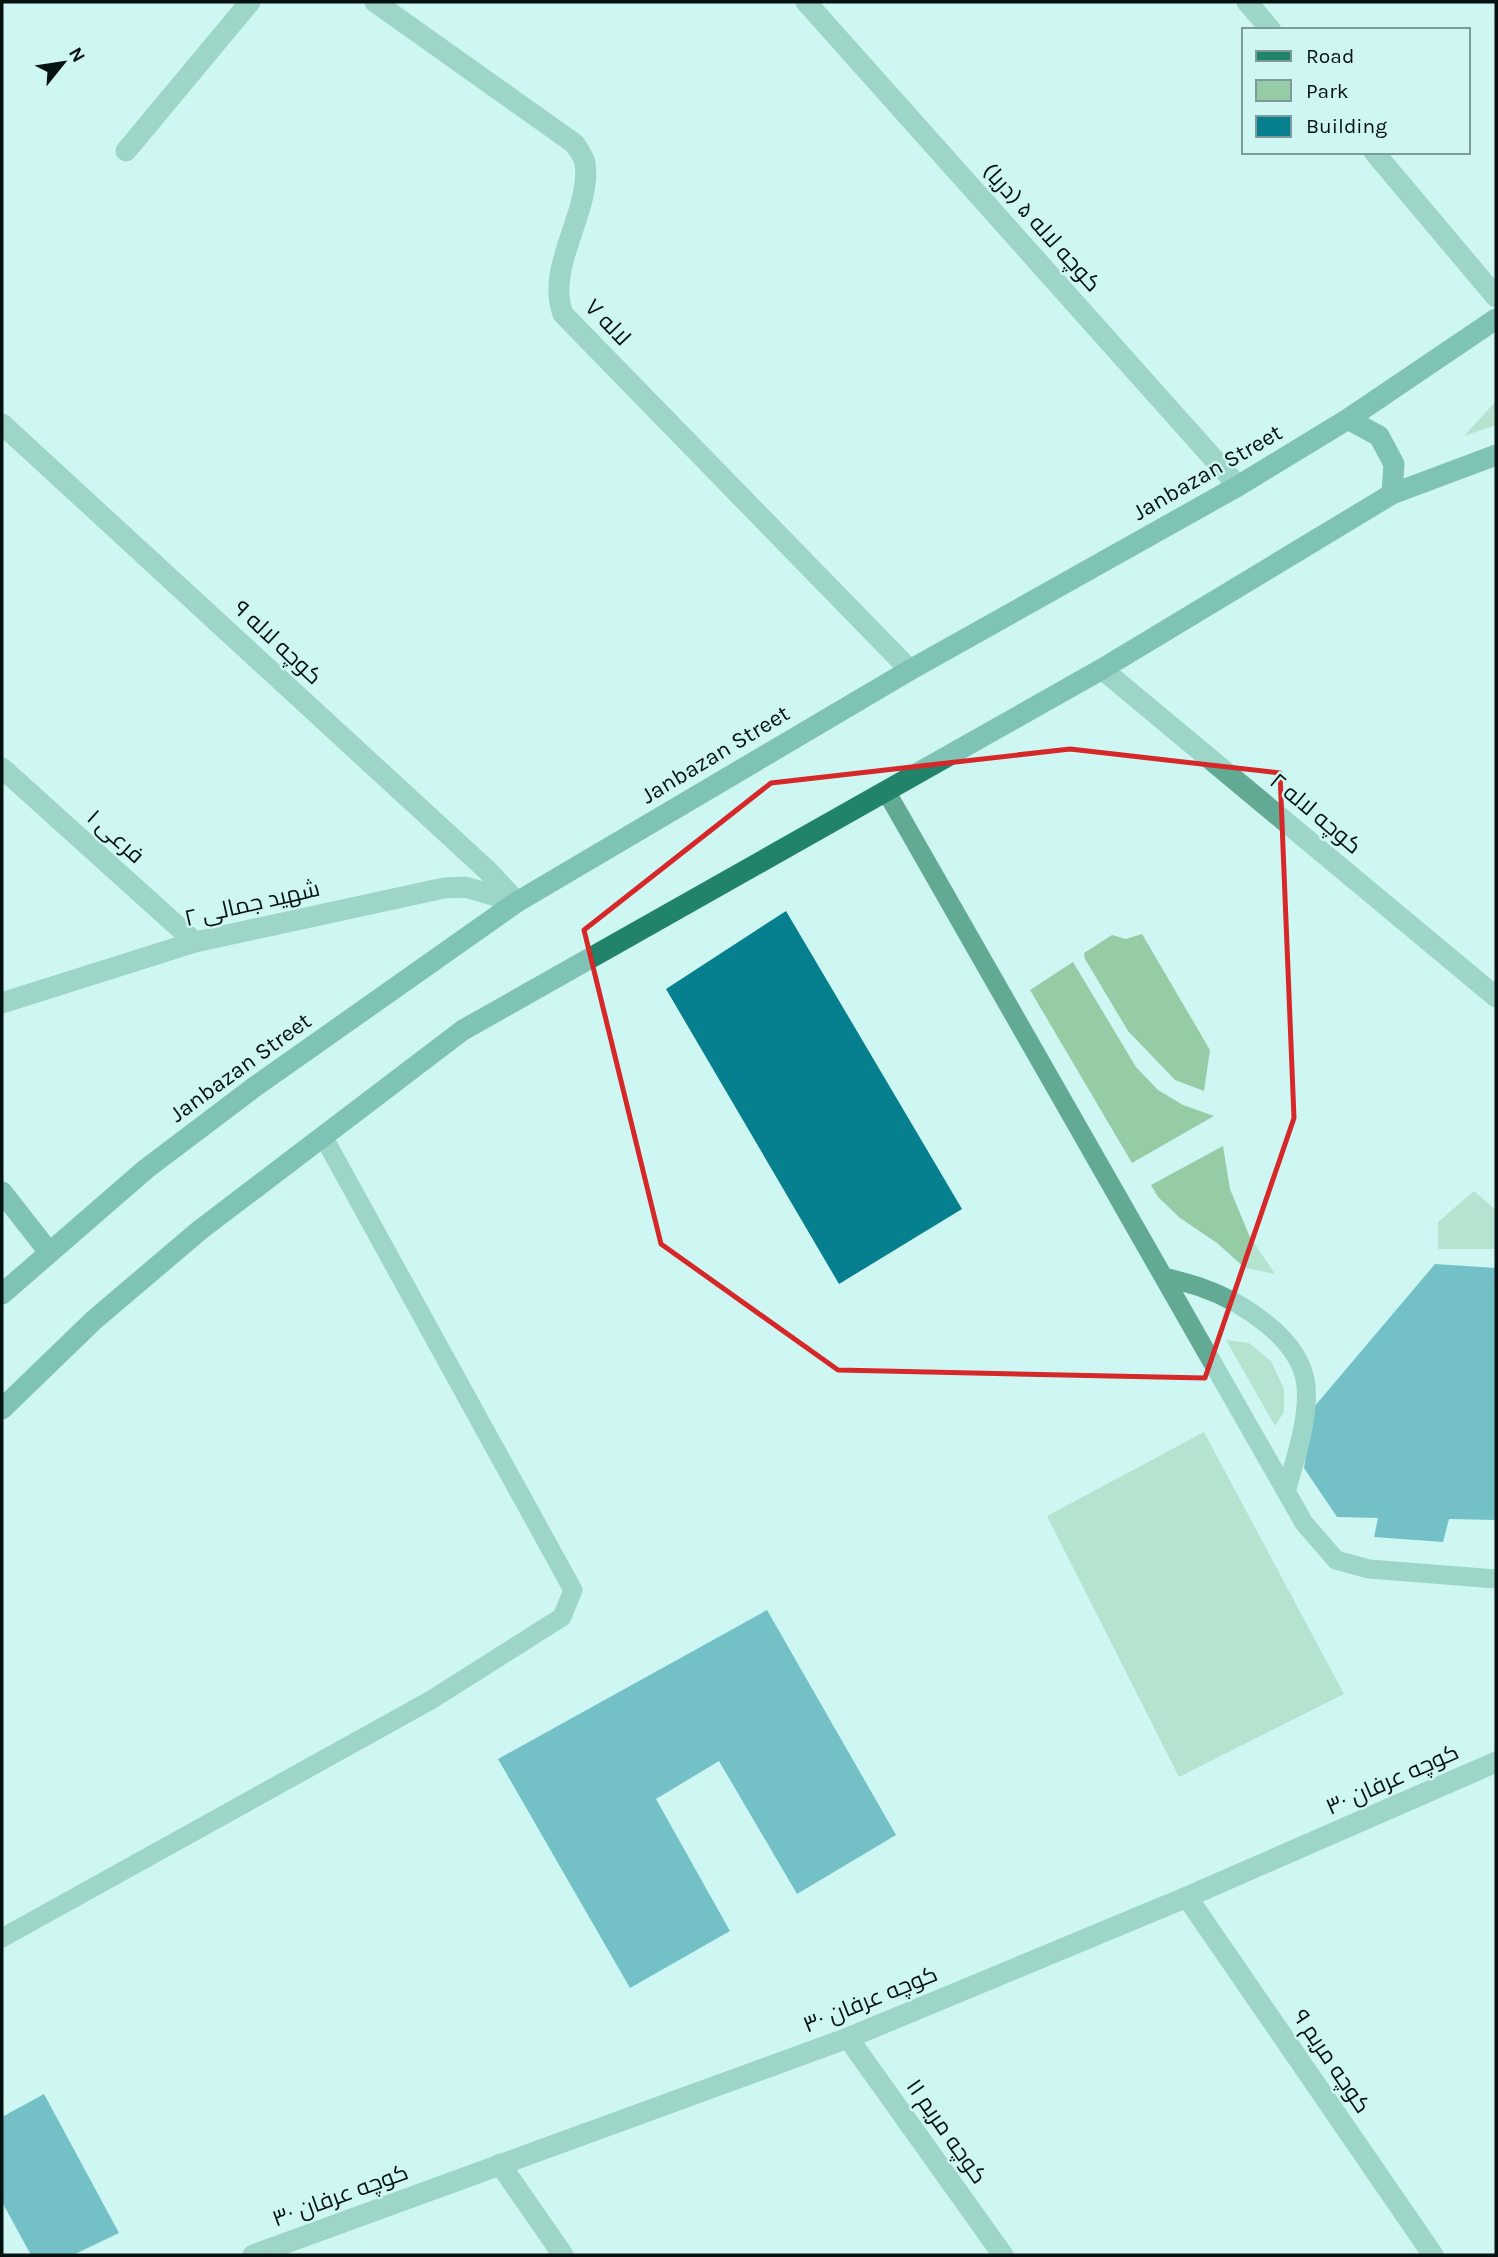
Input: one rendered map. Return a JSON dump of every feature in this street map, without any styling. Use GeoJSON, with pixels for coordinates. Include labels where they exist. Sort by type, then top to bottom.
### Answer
{"type":"FeatureCollection","features":[{"type":"Feature","properties":{"kind":"street"},"geometry":{"type":"LineString","coordinates":[[127,152],[250,2]]}},
{"type":"Feature","properties":{"kind":"street","name":"لاله ۷"},"geometry":{"type":"LineString","coordinates":[[375,2],[575,144],[585,160],[585,181],[558,282],[557,300],[563,314],[910,670]]}},
{"type":"Feature","properties":{"kind":"street","name":"کوچه لاله ۵ (دریا)"},"geometry":{"type":"LineString","coordinates":[[806,2],[1238,486]]}},
{"type":"Feature","properties":{"kind":"street"},"geometry":{"type":"LineString","coordinates":[[1247,2],[1269,28]]}},
{"type":"Feature","properties":{"kind":"street"},"geometry":{"type":"LineString","coordinates":[[1376,154],[1496,297]]}},
{"type":"Feature","properties":{"kind":"street","name":"Janbazan Street"},"geometry":{"type":"LineString","coordinates":[[2,1294],[146,1169],[253,1088],[517,902],[910,670],[1238,486],[1349,419],[1496,319]]}},
{"type":"Feature","properties":{"kind":"street"},"geometry":{"type":"LineString","coordinates":[[1349,419],[1379,436],[1394,464],[1392,494]]}},
{"type":"Feature","properties":{"kind":"street","name":"کوچه لاله ۹"},"geometry":{"type":"LineString","coordinates":[[2,424],[488,871],[517,902]]}},
{"type":"Feature","properties":{"kind":"street"},"geometry":{"type":"LineString","coordinates":[[2,1409],[115,1302],[200,1230],[463,1030],[1102,669],[1392,494],[1496,455]]}},
{"type":"Feature","properties":{"kind":"street","name":"کوچه لاله ۲"},"geometry":{"type":"LineString","coordinates":[[1102,669],[1496,997]]}},
{"type":"Feature","properties":{"kind":"street","name":"فرعی ۱"},"geometry":{"type":"LineString","coordinates":[[2,768],[195,942]]}},
{"type":"Feature","properties":{"kind":"street","name":"شهید جمالی ۲"},"geometry":{"type":"LineString","coordinates":[[2,1003],[195,942],[444,888],[465,887],[517,902]]}},
{"type":"Feature","properties":{"kind":"street"},"geometry":{"type":"LineString","coordinates":[[2,1192],[49,1252]]}},
{"type":"Feature","properties":{"kind":"street","name":"کوچه عرفان ۳۰"},"geometry":{"type":"LineString","coordinates":[[253,2255],[848,2038],[1187,1897],[1496,1762]]}},
{"type":"Feature","properties":{"kind":"street","name":"کوچه مریم ۹"},"geometry":{"type":"LineString","coordinates":[[1187,1897],[1433,2255]]}},
{"type":"Feature","properties":{"kind":"street","name":"کوچه مریم ۱۱"},"geometry":{"type":"LineString","coordinates":[[848,2038],[1003,2255]]}},
{"type":"Feature","properties":{"kind":"street"},"geometry":{"type":"LineString","coordinates":[[500,2164],[563,2255]]}},
{"type":"Feature","properties":{"kind":"lane"},"geometry":{"type":"LineString","coordinates":[[886,791],[1304,1523],[1336,1560],[1369,1569],[1496,1579]]}},
{"type":"Feature","properties":{"kind":"lane"},"geometry":{"type":"LineString","coordinates":[[2,1938],[430,1700],[562,1617],[573,1590],[323,1136]]}},
{"type":"Feature","properties":{"kind":"lane"},"geometry":{"type":"LineString","coordinates":[[1164,1277],[1201,1287],[1232,1301],[1268,1325],[1293,1351],[1303,1369],[1306,1387],[1303,1428],[1286,1492]]}},
{"type":"Feature","properties":{"kind":"highlighted area"},"geometry":{"type":"Polygon","coordinates":[[[1070,749],[1280,773],[1294,1118],[1205,1378],[838,1370],[661,1244],[584,930],[771,783],[1070,749]]]}},
{"type":"Feature","properties":{"kind":"green space"},"geometry":{"type":"Polygon","coordinates":[[[1496,401],[1496,425],[1464,436],[1496,401]]]}},
{"type":"Feature","properties":{"kind":"green space"},"geometry":{"type":"Polygon","coordinates":[[[1142,934],[1210,1050],[1204,1091],[1175,1080],[1128,1031],[1085,959],[1084,953],[1112,935],[1126,939],[1142,934]]]}},
{"type":"Feature","properties":{"kind":"green space"},"geometry":{"type":"Polygon","coordinates":[[[1073,962],[1136,1067],[1158,1090],[1183,1105],[1214,1116],[1132,1163],[1030,990],[1073,962]]]}},
{"type":"Feature","properties":{"kind":"green space"},"geometry":{"type":"Polygon","coordinates":[[[1223,1146],[1230,1189],[1249,1235],[1275,1274],[1245,1268],[1217,1243],[1180,1218],[1158,1197],[1151,1185],[1223,1146]]]}},
{"type":"Feature","properties":{"kind":"green space"},"geometry":{"type":"Polygon","coordinates":[[[1474,1191],[1496,1210],[1496,1249],[1438,1249],[1438,1222],[1474,1191]]]}},
{"type":"Feature","properties":{"kind":"green space"},"geometry":{"type":"Polygon","coordinates":[[[1226,1340],[1249,1343],[1271,1361],[1284,1389],[1284,1412],[1275,1426],[1226,1340]]]}},
{"type":"Feature","properties":{"kind":"green space"},"geometry":{"type":"Polygon","coordinates":[[[1204,1432],[1344,1694],[1179,1777],[1047,1516],[1204,1432]]]}},
{"type":"Feature","properties":{"kind":"building"},"geometry":{"type":"Polygon","coordinates":[[[786,911],[962,1209],[839,1284],[666,989],[786,911]]]}},
{"type":"Feature","properties":{"kind":"building"},"geometry":{"type":"Polygon","coordinates":[[[1435,1264],[1496,1268],[1496,1520],[1449,1519],[1443,1542],[1374,1537],[1378,1518],[1337,1517],[1304,1468],[1314,1407],[1435,1264]]]}},
{"type":"Feature","properties":{"kind":"building"},"geometry":{"type":"Polygon","coordinates":[[[767,1610],[896,1835],[797,1894],[719,1761],[656,1799],[730,1931],[630,1988],[498,1759],[767,1610]]]}},
{"type":"Feature","properties":{"kind":"building"},"geometry":{"type":"Polygon","coordinates":[[[44,2094],[119,2233],[73,2255],[31,2255],[2,2202],[2,2117],[44,2094]]]}}]}
